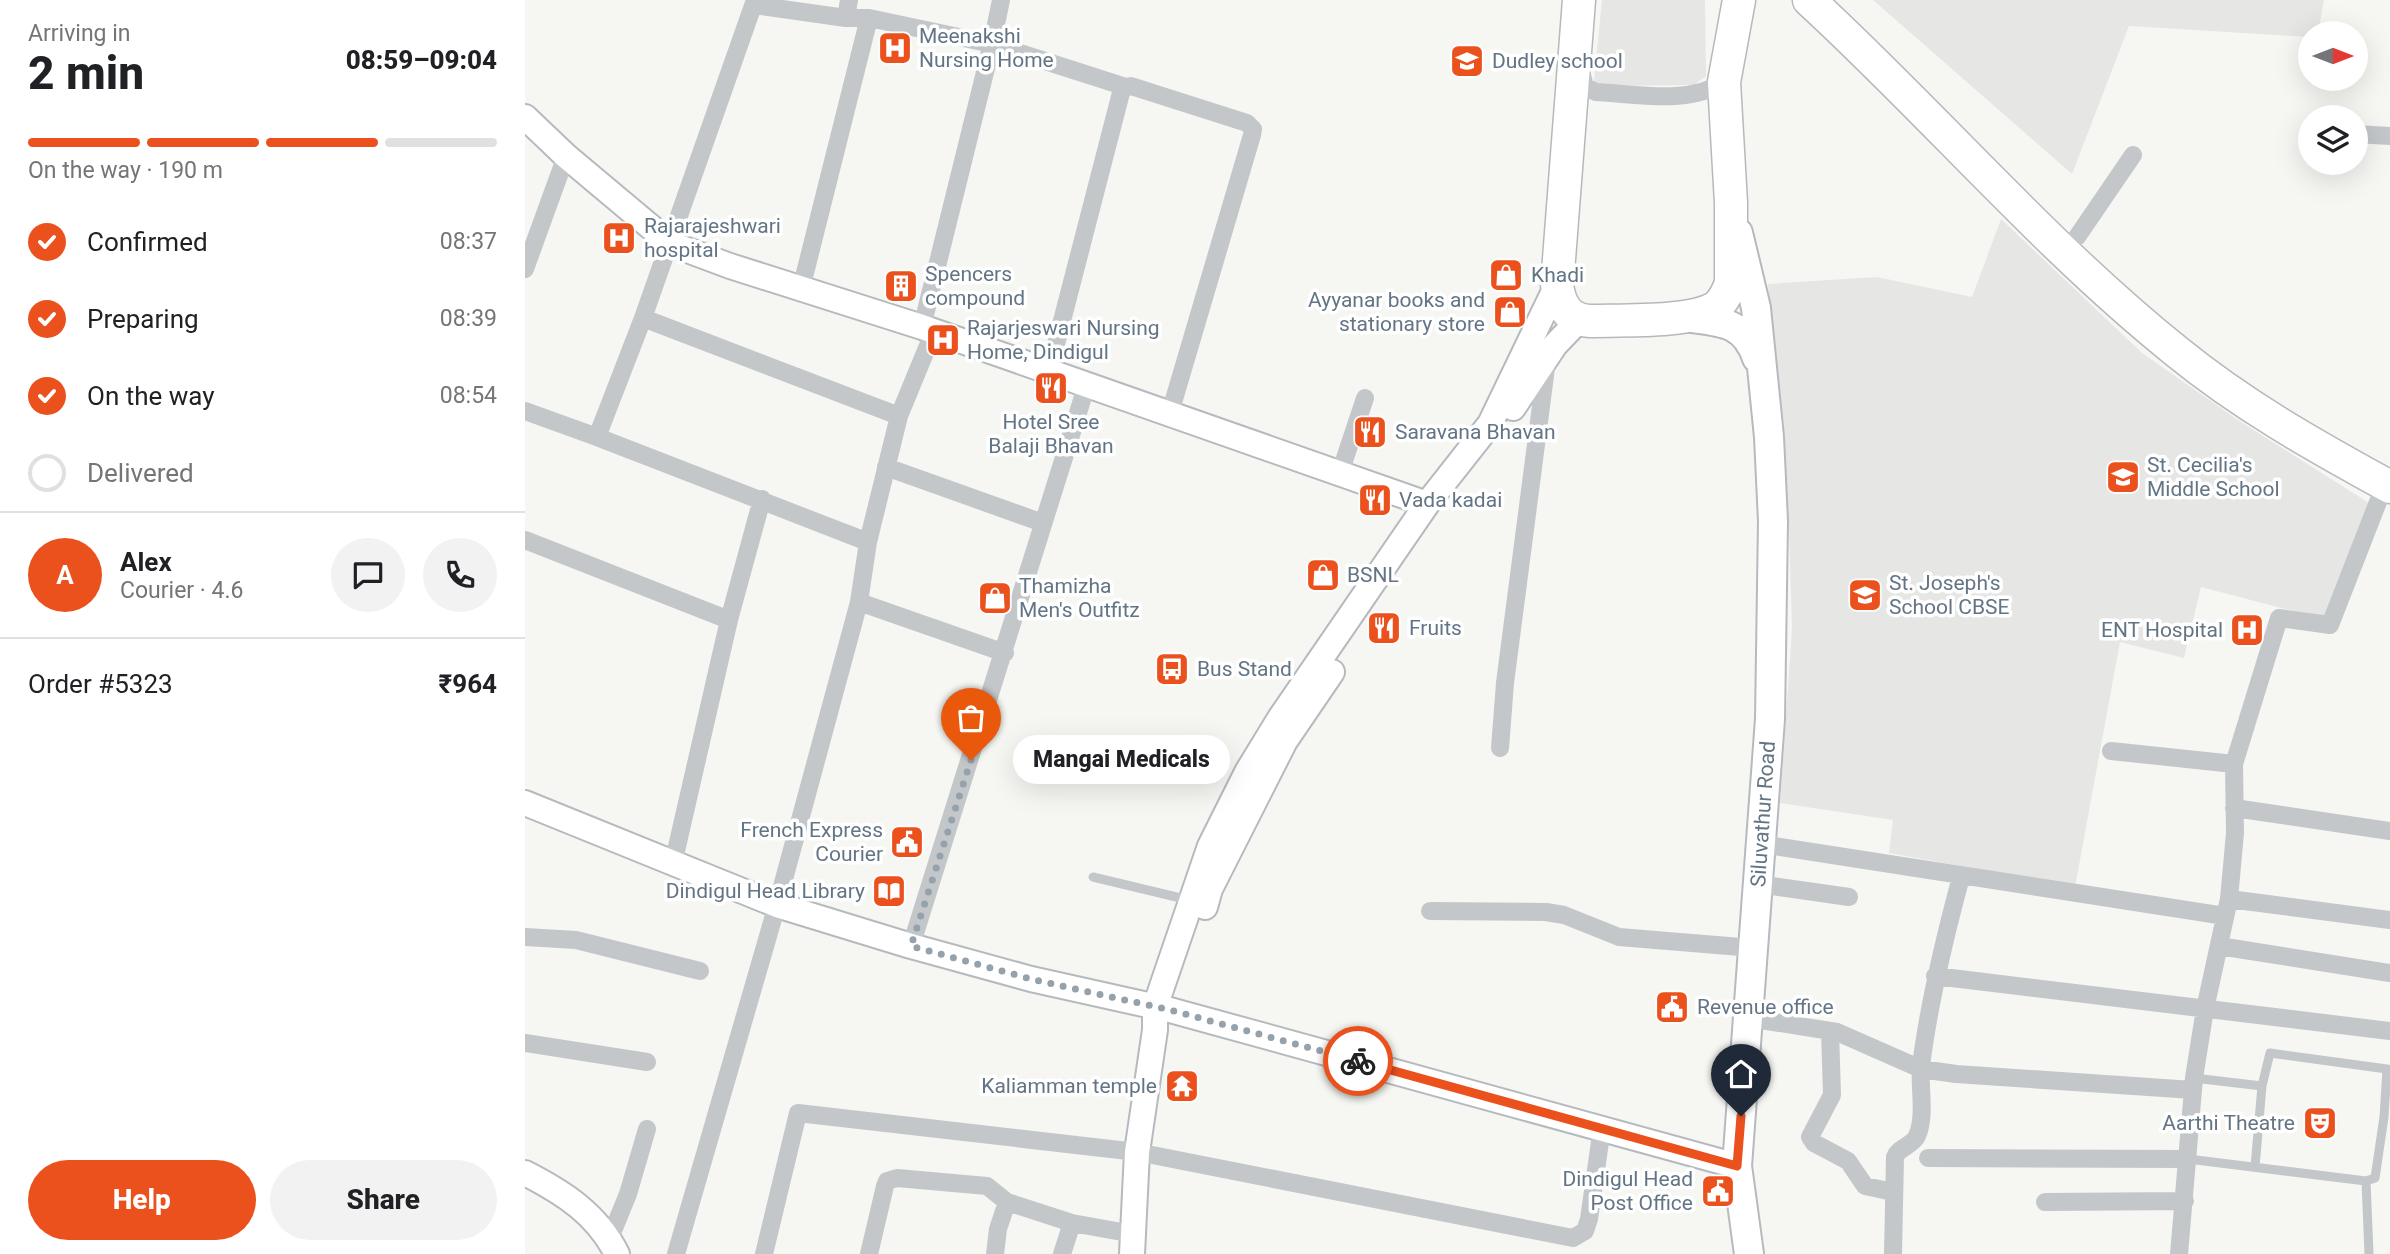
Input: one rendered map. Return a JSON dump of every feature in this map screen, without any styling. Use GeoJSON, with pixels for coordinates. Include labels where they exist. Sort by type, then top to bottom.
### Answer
{"type":"FeatureCollection","features":[{"type":"Feature","properties":{"kind":"highway"},"geometry":{"type":"LineString","coordinates":[[1581,0],[1557,285],[1560,301],[1579,320],[1679,316],[1717,306],[1731,284],[1731,203],[1724,82],[1739,0]]}},
{"type":"Feature","properties":{"kind":"highway"},"geometry":{"type":"LineString","coordinates":[[1809,0],[2078,263],[2167,344],[2261,414],[2388,480]]}},
{"type":"Feature","properties":{"kind":"highway"},"geometry":{"type":"LineString","coordinates":[[1835,0],[2191,346],[2227,374],[2388,480]]}},
{"type":"Feature","properties":{"kind":"main road","name":"Siluvathur Road"},"geometry":{"type":"LineString","coordinates":[[1731,203],[1756,309],[1773,521],[1770,719],[1737,1166],[1749,1254]]}},
{"type":"Feature","properties":{"kind":"main road","name":"Siluvathur Road"},"geometry":{"type":"LineString","coordinates":[[1679,316],[1740,329],[1751,340],[1763,374]]}},
{"type":"Feature","properties":{"kind":"street"},"geometry":{"type":"LineString","coordinates":[[846,18],[849,0]]}},
{"type":"Feature","properties":{"kind":"street"},"geometry":{"type":"LineString","coordinates":[[676,1254],[777,905],[859,602],[868,542],[899,416],[928,329],[1001,0]]}},
{"type":"Feature","properties":{"kind":"street"},"geometry":{"type":"LineString","coordinates":[[1581,0],[1581,74],[1584,88],[1687,96],[1707,93],[1724,82]]}},
{"type":"Feature","properties":{"kind":"street"},"geometry":{"type":"LineString","coordinates":[[597,437],[671,244],[754,3],[846,18],[869,18],[992,44],[1247,123],[1253,129],[1170,413]]}},
{"type":"Feature","properties":{"kind":"street"},"geometry":{"type":"LineString","coordinates":[[800,289],[869,18]]}},
{"type":"Feature","properties":{"kind":"street"},"geometry":{"type":"LineString","coordinates":[[1049,371],[1119,94],[1126,87]]}},
{"type":"Feature","properties":{"kind":"street"},"geometry":{"type":"LineString","coordinates":[[525,117],[566,156],[671,244],[800,289],[928,329],[1427,505]]}},
{"type":"Feature","properties":{"kind":"street"},"geometry":{"type":"LineString","coordinates":[[2368,135],[2390,136]]}},
{"type":"Feature","properties":{"kind":"street"},"geometry":{"type":"LineString","coordinates":[[2077,236],[2133,155]]}},
{"type":"Feature","properties":{"kind":"street"},"geometry":{"type":"LineString","coordinates":[[525,268],[566,156]]}},
{"type":"Feature","properties":{"kind":"street"},"geometry":{"type":"LineString","coordinates":[[1160,1015],[1210,889],[1314,683],[1427,505],[1490,424],[1557,285]]}},
{"type":"Feature","properties":{"kind":"street"},"geometry":{"type":"LineString","coordinates":[[643,318],[899,416]]}},
{"type":"Feature","properties":{"kind":"street"},"geometry":{"type":"LineString","coordinates":[[869,1254],[885,1186],[891,1179],[987,1186],[1007,1202],[1132,1244],[1137,1152],[1160,1015],[1189,901],[1210,846],[1247,772],[1314,683],[1547,357],[1579,320]]}},
{"type":"Feature","properties":{"kind":"street"},"geometry":{"type":"LineString","coordinates":[[1500,748],[1505,683],[1547,357]]}},
{"type":"Feature","properties":{"kind":"street"},"geometry":{"type":"LineString","coordinates":[[911,946],[1005,653],[1087,384]]}},
{"type":"Feature","properties":{"kind":"street"},"geometry":{"type":"LineString","coordinates":[[1340,473],[1366,398]]}},
{"type":"Feature","properties":{"kind":"street"},"geometry":{"type":"LineString","coordinates":[[525,411],[762,499],[868,542]]}},
{"type":"Feature","properties":{"kind":"street"},"geometry":{"type":"LineString","coordinates":[[886,467],[1043,523]]}},
{"type":"Feature","properties":{"kind":"street"},"geometry":{"type":"LineString","coordinates":[[2179,1254],[2194,1084],[2205,1009],[2227,907],[2234,808],[2234,764],[2279,618],[2330,625],[2388,480]]}},
{"type":"Feature","properties":{"kind":"street"},"geometry":{"type":"LineString","coordinates":[[673,864],[729,620],[762,499]]}},
{"type":"Feature","properties":{"kind":"street"},"geometry":{"type":"LineString","coordinates":[[525,540],[729,620]]}},
{"type":"Feature","properties":{"kind":"street"},"geometry":{"type":"LineString","coordinates":[[859,602],[1005,653]]}},
{"type":"Feature","properties":{"kind":"street"},"geometry":{"type":"LineString","coordinates":[[2111,751],[2234,764]]}},
{"type":"Feature","properties":{"kind":"street"},"geometry":{"type":"LineString","coordinates":[[525,803],[777,905],[911,946],[1160,1015],[1602,1128],[1737,1166]]}},
{"type":"Feature","properties":{"kind":"street"},"geometry":{"type":"LineString","coordinates":[[2234,808],[2390,831]]}},
{"type":"Feature","properties":{"kind":"street"},"geometry":{"type":"LineString","coordinates":[[1761,844],[1961,877],[2227,907],[2390,920]]}},
{"type":"Feature","properties":{"kind":"street"},"geometry":{"type":"LineString","coordinates":[[1892,1254],[1896,1153],[1912,1143],[1919,1127],[1921,1069],[1935,976],[1961,877]]}},
{"type":"Feature","properties":{"kind":"street"},"geometry":{"type":"LineString","coordinates":[[1758,884],[1849,897]]}},
{"type":"Feature","properties":{"kind":"street"},"geometry":{"type":"LineString","coordinates":[[1430,911],[1546,912],[1564,915],[1619,937],[1753,948]]}},
{"type":"Feature","properties":{"kind":"street"},"geometry":{"type":"LineString","coordinates":[[525,937],[576,940],[700,971]]}},
{"type":"Feature","properties":{"kind":"street"},"geometry":{"type":"LineString","coordinates":[[2219,946],[2390,973]]}},
{"type":"Feature","properties":{"kind":"street"},"geometry":{"type":"LineString","coordinates":[[1935,976],[2390,1031]]}},
{"type":"Feature","properties":{"kind":"street"},"geometry":{"type":"LineString","coordinates":[[1748,1018],[1830,1031],[1921,1069],[1956,1074],[2194,1084]]}},
{"type":"Feature","properties":{"kind":"street"},"geometry":{"type":"LineString","coordinates":[[1830,1031],[1832,1095],[1810,1137],[1814,1143],[1853,1165],[1860,1182],[1893,1192]]}},
{"type":"Feature","properties":{"kind":"street"},"geometry":{"type":"LineString","coordinates":[[525,1043],[647,1062]]}},
{"type":"Feature","properties":{"kind":"street"},"geometry":{"type":"LineString","coordinates":[[764,1254],[798,1113],[1137,1152],[1573,1238],[1584,1231],[1589,1219],[1602,1128]]}},
{"type":"Feature","properties":{"kind":"street"},"geometry":{"type":"LineString","coordinates":[[613,1246],[647,1129]]}},
{"type":"Feature","properties":{"kind":"street"},"geometry":{"type":"LineString","coordinates":[[1928,1158],[2188,1159]]}},
{"type":"Feature","properties":{"kind":"street"},"geometry":{"type":"LineString","coordinates":[[525,1173],[577,1204],[600,1224],[613,1246]]}},
{"type":"Feature","properties":{"kind":"street"},"geometry":{"type":"LineString","coordinates":[[2045,1202],[2185,1201]]}},
{"type":"Feature","properties":{"kind":"street"},"geometry":{"type":"LineString","coordinates":[[995,1254],[998,1229],[1007,1202]]}},
{"type":"Feature","properties":{"kind":"street"},"geometry":{"type":"LineString","coordinates":[[1062,1254],[1072,1223]]}},
{"type":"Feature","properties":{"kind":"lane"},"geometry":{"type":"LineString","coordinates":[[1093,877],[1189,901]]}},
{"type":"Feature","properties":{"kind":"lane"},"geometry":{"type":"LineString","coordinates":[[2188,1159],[2367,1181],[2375,1178],[2387,1069],[2270,1053],[2262,1086],[2255,1167]]}},
{"type":"Feature","properties":{"kind":"lane"},"geometry":{"type":"LineString","coordinates":[[2194,1084],[2262,1086]]}},
{"type":"Feature","properties":{"kind":"lane"},"geometry":{"type":"LineString","coordinates":[[2367,1181],[2369,1254]]}},
{"type":"Feature","properties":{"kind":"shaded area"},"geometry":{"type":"Polygon","coordinates":[[[1602,0],[1705,0],[1706,76],[1694,85],[1603,86],[1594,81],[1602,0]]]}},
{"type":"Feature","properties":{"kind":"shaded area"},"geometry":{"type":"Polygon","coordinates":[[[1873,0],[2324,0],[2320,21],[2298,21],[2298,36],[2129,26],[2072,174],[1873,0]]]}},
{"type":"Feature","properties":{"kind":"shaded area"},"geometry":{"type":"Polygon","coordinates":[[[2001,219],[2142,353],[2238,420],[2369,503],[2327,620],[2201,587],[2184,658],[2120,642],[2075,887],[1889,853],[1893,820],[1780,803],[1792,629],[1789,530],[1768,284],[1877,277],[1972,297],[2001,219]]]}},
{"type":"Feature","properties":{"kind":"way so far"},"geometry":{"type":"LineString","coordinates":[[971,760],[911,946],[1031,979],[1170,1010],[1358,1061]]}},
{"type":"Feature","properties":{"kind":"place","name":"Meenakshi Nursing Home"},"geometry":{"type":"Point","coordinates":[895,48]}},
{"type":"Feature","properties":{"kind":"place","name":"Dudley school"},"geometry":{"type":"Point","coordinates":[1467,61]}},
{"type":"Feature","properties":{"kind":"place","name":"Rajarajeshwari hospital"},"geometry":{"type":"Point","coordinates":[619,238]}},
{"type":"Feature","properties":{"kind":"place","name":"Khadi"},"geometry":{"type":"Point","coordinates":[1506,275]}},
{"type":"Feature","properties":{"kind":"place","name":"Spencers compound"},"geometry":{"type":"Point","coordinates":[901,286]}},
{"type":"Feature","properties":{"kind":"place","name":"Ayyanar books and stationary store"},"geometry":{"type":"Point","coordinates":[1510,312]}},
{"type":"Feature","properties":{"kind":"place","name":"Rajarjeswari Nursing Home, Dindigul"},"geometry":{"type":"Point","coordinates":[943,340]}},
{"type":"Feature","properties":{"kind":"place","name":"Hotel Sree Balaji Bhavan"},"geometry":{"type":"Point","coordinates":[1051,388]}},
{"type":"Feature","properties":{"kind":"place","name":"Saravana Bhavan"},"geometry":{"type":"Point","coordinates":[1370,432]}},
{"type":"Feature","properties":{"kind":"place","name":"St. Cecilia's Middle School"},"geometry":{"type":"Point","coordinates":[2123,477]}},
{"type":"Feature","properties":{"kind":"place","name":"Vada kadai"},"geometry":{"type":"Point","coordinates":[1375,500]}},
{"type":"Feature","properties":{"kind":"place","name":"BSNL"},"geometry":{"type":"Point","coordinates":[1323,575]}},
{"type":"Feature","properties":{"kind":"place","name":"St. Joseph's School CBSE"},"geometry":{"type":"Point","coordinates":[1865,595]}},
{"type":"Feature","properties":{"kind":"place","name":"Thamizha Men's Outfitz"},"geometry":{"type":"Point","coordinates":[995,598]}},
{"type":"Feature","properties":{"kind":"place","name":"Fruits"},"geometry":{"type":"Point","coordinates":[1384,628]}},
{"type":"Feature","properties":{"kind":"place","name":"ENT Hospital"},"geometry":{"type":"Point","coordinates":[2247,630]}},
{"type":"Feature","properties":{"kind":"place","name":"Bus Stand"},"geometry":{"type":"Point","coordinates":[1172,669]}},
{"type":"Feature","properties":{"kind":"place","name":"Mangai Medicals"},"geometry":{"type":"Point","coordinates":[971,760]}},
{"type":"Feature","properties":{"kind":"place","name":"French Express Courier"},"geometry":{"type":"Point","coordinates":[907,842]}},
{"type":"Feature","properties":{"kind":"place","name":"Dindigul Head Library"},"geometry":{"type":"Point","coordinates":[889,891]}},
{"type":"Feature","properties":{"kind":"place","name":"Revenue office"},"geometry":{"type":"Point","coordinates":[1672,1007]}},
{"type":"Feature","properties":{"kind":"place","name":"Kaliamman temple"},"geometry":{"type":"Point","coordinates":[1182,1086]}},
{"type":"Feature","properties":{"kind":"place","name":"Aarthi Theatre"},"geometry":{"type":"Point","coordinates":[2320,1123]}},
{"type":"Feature","properties":{"kind":"place","name":"Dindigul Head Post Office"},"geometry":{"type":"Point","coordinates":[1718,1191]}},
{"type":"Feature","properties":{"kind":"route"},"geometry":{"type":"LineString","coordinates":[[1358,1061],[1737,1166],[1741,1116]]}}]}
